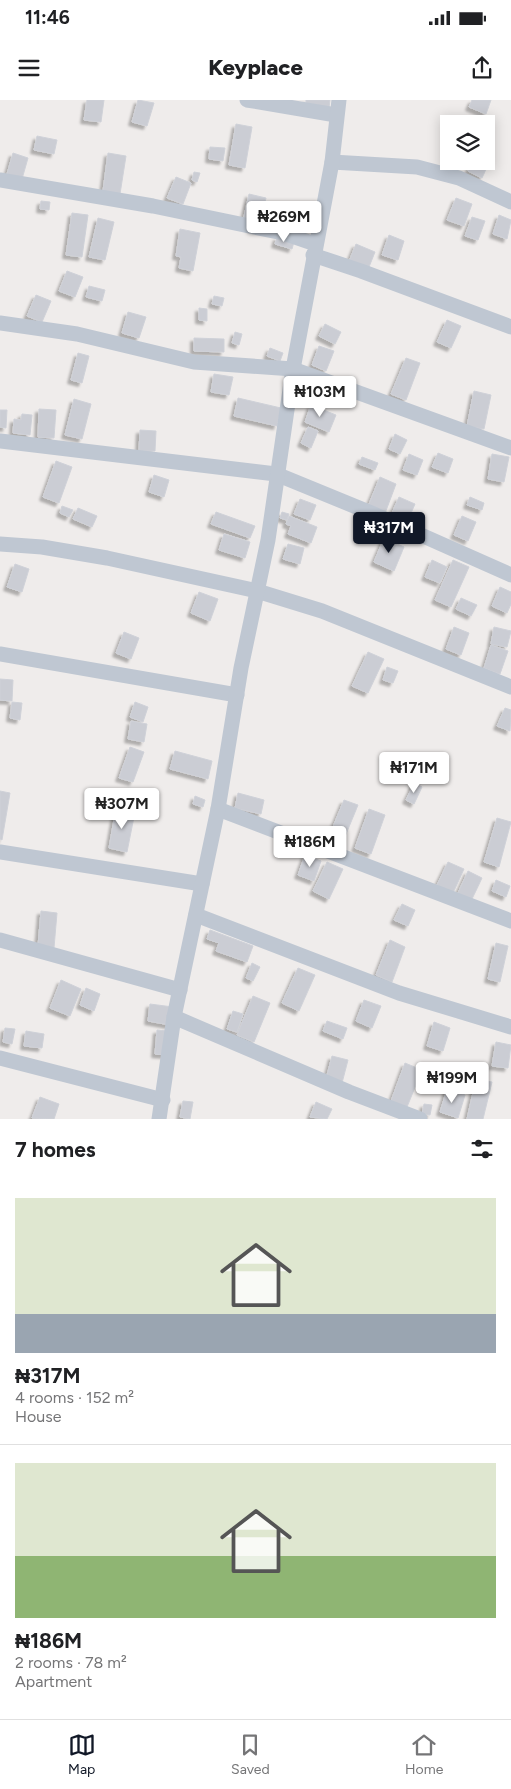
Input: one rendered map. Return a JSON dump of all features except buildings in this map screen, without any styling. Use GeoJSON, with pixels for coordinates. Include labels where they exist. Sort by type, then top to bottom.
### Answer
{"type":"FeatureCollection","features":[{"type":"Feature","properties":{"kind":"street"},"geometry":{"type":"LineString","coordinates":[[159,1119],[174,1016],[218,809],[237,695],[268,540],[276,474],[293,369],[314,249],[332,162],[338,107],[246,100]]}},
{"type":"Feature","properties":{"kind":"street"},"geometry":{"type":"LineString","coordinates":[[332,162],[417,167],[459,178],[511,202]]}},
{"type":"Feature","properties":{"kind":"street"},"geometry":{"type":"LineString","coordinates":[[0,180],[154,206],[283,234],[361,271],[511,327]]}},
{"type":"Feature","properties":{"kind":"street"},"geometry":{"type":"LineString","coordinates":[[0,322],[77,334],[194,362],[293,369],[511,448]]}},
{"type":"Feature","properties":{"kind":"street"},"geometry":{"type":"LineString","coordinates":[[0,441],[276,474],[376,515],[511,575]]}},
{"type":"Feature","properties":{"kind":"street"},"geometry":{"type":"LineString","coordinates":[[0,544],[107,558],[258,591],[322,611],[511,687]]}},
{"type":"Feature","properties":{"kind":"street"},"geometry":{"type":"LineString","coordinates":[[0,654],[237,695]]}},
{"type":"Feature","properties":{"kind":"street"},"geometry":{"type":"LineString","coordinates":[[218,809],[511,921]]}},
{"type":"Feature","properties":{"kind":"street"},"geometry":{"type":"LineString","coordinates":[[0,852],[202,884]]}},
{"type":"Feature","properties":{"kind":"street"},"geometry":{"type":"LineString","coordinates":[[196,915],[399,993],[511,1027]]}},
{"type":"Feature","properties":{"kind":"street"},"geometry":{"type":"LineString","coordinates":[[0,940],[180,990]]}},
{"type":"Feature","properties":{"kind":"street"},"geometry":{"type":"LineString","coordinates":[[174,1016],[349,1092],[420,1119]]}},
{"type":"Feature","properties":{"kind":"street"},"geometry":{"type":"LineString","coordinates":[[0,1058],[163,1100]]}}]}
